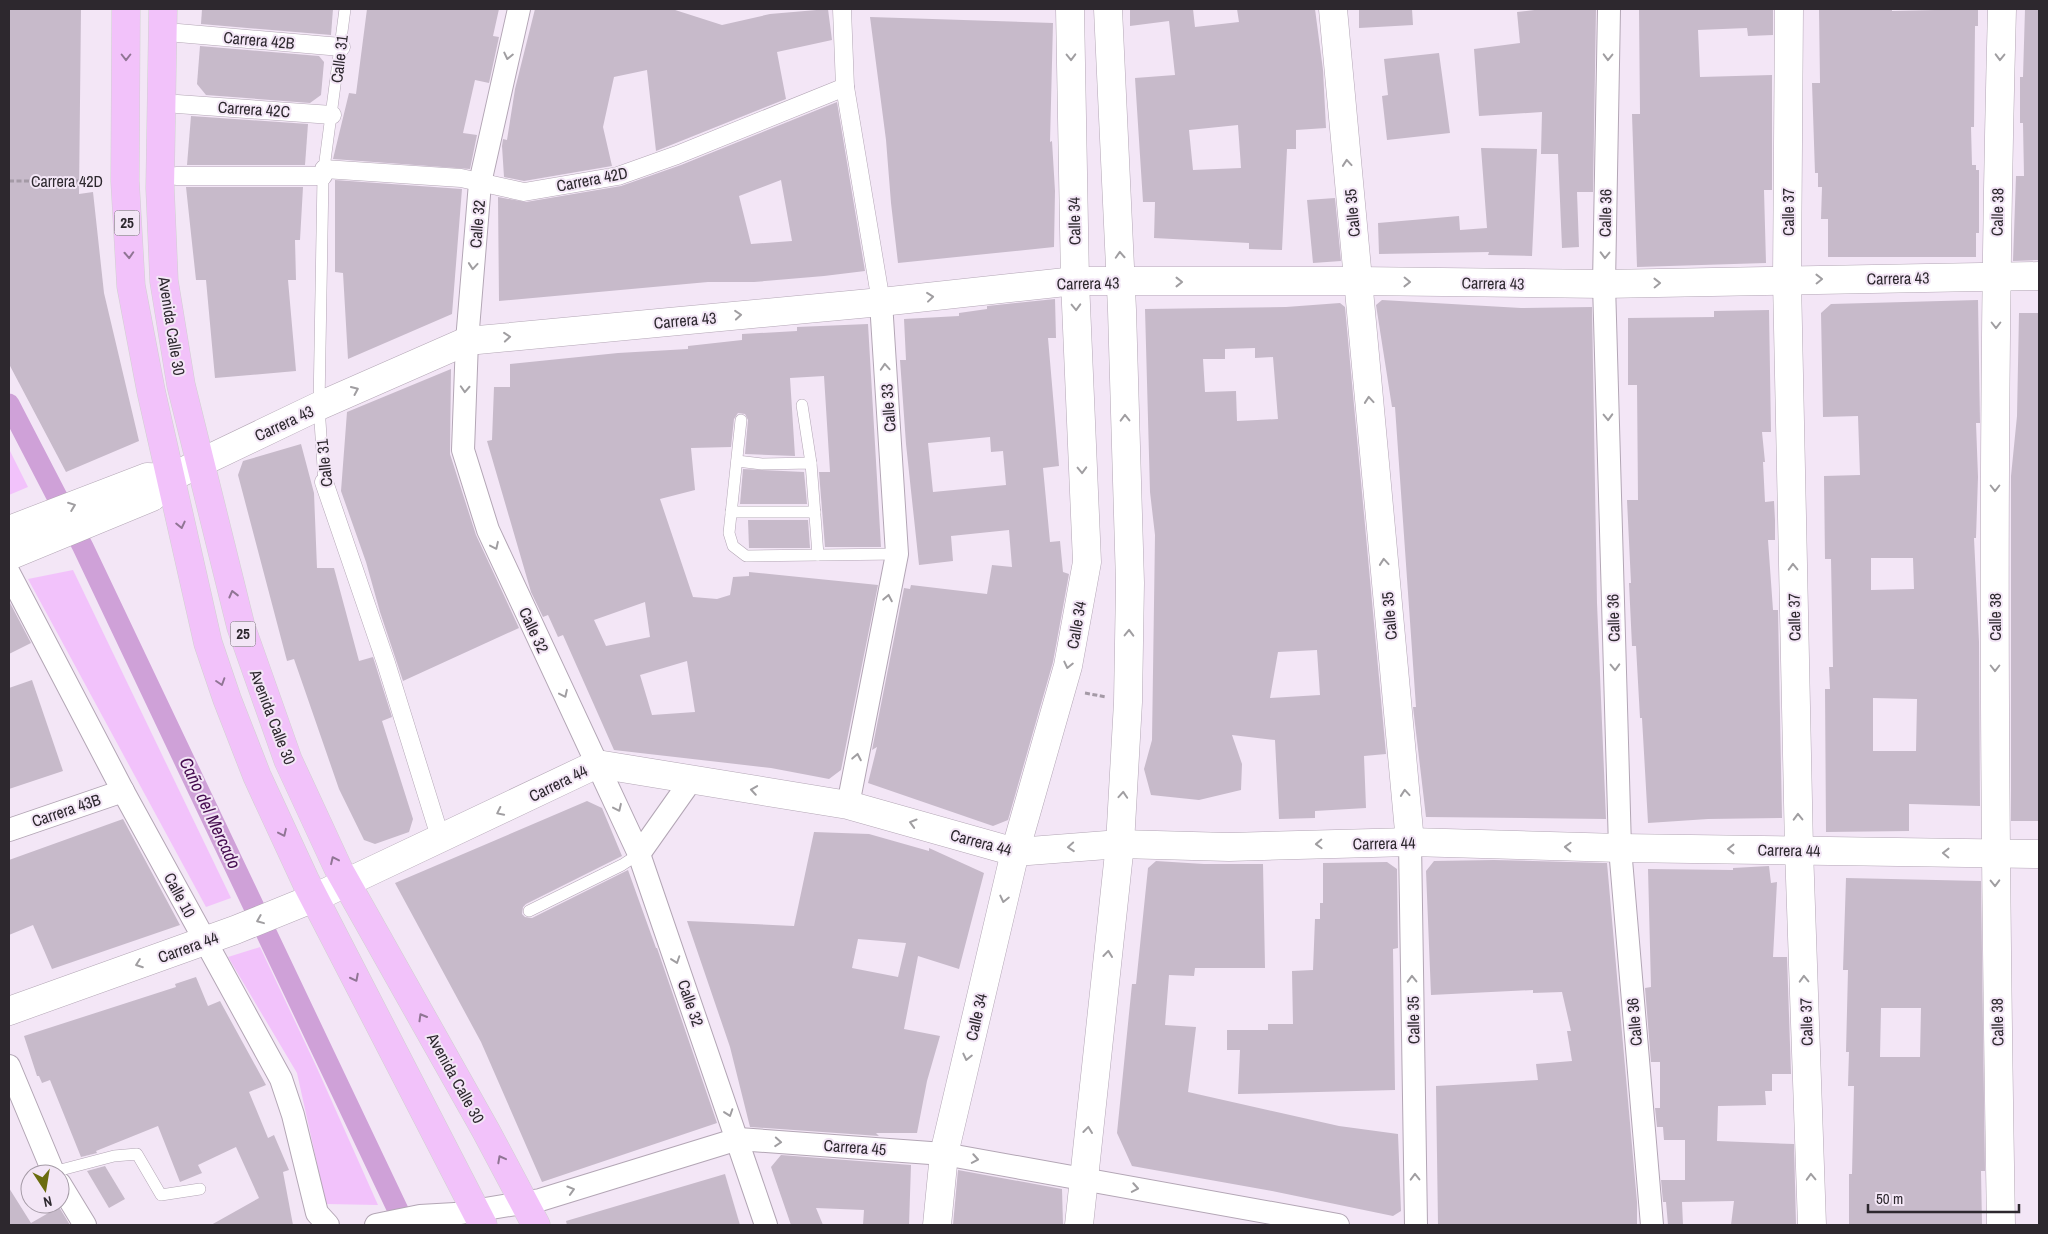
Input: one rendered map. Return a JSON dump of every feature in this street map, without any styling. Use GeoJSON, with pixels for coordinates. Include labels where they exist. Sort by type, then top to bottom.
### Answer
{"type":"FeatureCollection","features":[{"type":"Feature","properties":{"kind":"highway","name":"Avenida Calle 30"},"geometry":{"type":"LineString","coordinates":[[126,9],[125,182],[130,286],[170,478],[208,643],[227,699],[257,776],[314,898],[478,1218]]}},
{"type":"Feature","properties":{"kind":"highway","name":"Avenida Calle 30"},"geometry":{"type":"LineString","coordinates":[[163,9],[160,188],[164,281],[181,385],[241,627],[288,760],[346,884],[486,1131],[530,1214]]}},
{"type":"Feature","properties":{"kind":"street","name":"Calle 32"},"geometry":{"type":"LineString","coordinates":[[519,9],[480,183],[468,341],[463,450],[488,530],[639,854],[766,1225]]}},
{"type":"Feature","properties":{"kind":"street","name":"Calle 33"},"geometry":{"type":"LineString","coordinates":[[842,9],[845,87],[881,302],[897,554],[848,805]]}},
{"type":"Feature","properties":{"kind":"street","name":"Calle 34"},"geometry":{"type":"LineString","coordinates":[[938,1225],[944,1154],[1015,852],[1062,688],[1087,562],[1075,281],[1070,9]]}},
{"type":"Feature","properties":{"kind":"street"},"geometry":{"type":"LineString","coordinates":[[1080,1225],[1083,1179],[1120,844],[1128,702],[1130,583],[1122,282],[1108,9]]}},
{"type":"Feature","properties":{"kind":"street","name":"Calle 35"},"geometry":{"type":"LineString","coordinates":[[1333,9],[1410,842],[1416,1225]]}},
{"type":"Feature","properties":{"kind":"street","name":"Calle 36"},"geometry":{"type":"LineString","coordinates":[[1608,9],[1604,284],[1620,848],[1652,1225]]}},
{"type":"Feature","properties":{"kind":"street","name":"Calle 37"},"geometry":{"type":"LineString","coordinates":[[1789,9],[1787,280],[1799,850],[1812,1225]]}},
{"type":"Feature","properties":{"kind":"street","name":"Calle 38"},"geometry":{"type":"LineString","coordinates":[[2001,1225],[1995,854],[1996,276],[2002,9]]}},
{"type":"Feature","properties":{"kind":"street","name":"Carrera 42B"},"geometry":{"type":"LineString","coordinates":[[178,33],[341,47]]}},
{"type":"Feature","properties":{"kind":"street","name":"Carrera 42D"},"geometry":{"type":"LineString","coordinates":[[176,176],[323,173],[461,178],[524,192],[618,176],[677,155],[845,87]]}},
{"type":"Feature","properties":{"kind":"street","name":"Carrera 42C"},"geometry":{"type":"LineString","coordinates":[[177,104],[332,115]]}},
{"type":"Feature","properties":{"kind":"street","name":"Carrera 43"},"geometry":{"type":"LineString","coordinates":[[9,556],[48,528],[107,505],[152,497],[170,478],[200,463],[319,406],[468,341],[881,302],[1075,281],[1358,281],[1604,284],[2039,276]]}},
{"type":"Feature","properties":{"kind":"street","name":"Calle 31"},"geometry":{"type":"LineString","coordinates":[[324,482],[386,663],[441,840]]}},
{"type":"Feature","properties":{"kind":"street","name":"Carrera 43"},"geometry":{"type":"LineString","coordinates":[[9,530],[48,528]]}},
{"type":"Feature","properties":{"kind":"street","name":"Calle 10"},"geometry":{"type":"LineString","coordinates":[[9,573],[204,941],[281,1079],[293,1116],[317,1213],[328,1225]]}},
{"type":"Feature","properties":{"kind":"street","name":"Carrera 44"},"geometry":{"type":"LineString","coordinates":[[9,1011],[286,910],[441,840],[597,764],[848,805],[1015,852],[1120,844],[1229,847],[1410,842],[1620,848],[2039,854]]}},
{"type":"Feature","properties":{"kind":"street"},"geometry":{"type":"LineString","coordinates":[[639,854],[692,780]]}},
{"type":"Feature","properties":{"kind":"street","name":"Carrera 43B"},"geometry":{"type":"LineString","coordinates":[[9,830],[123,790]]}},
{"type":"Feature","properties":{"kind":"street"},"geometry":{"type":"LineString","coordinates":[[9,1066],[50,1164]]}},
{"type":"Feature","properties":{"kind":"street","name":"Carrera 45"},"geometry":{"type":"LineString","coordinates":[[376,1225],[420,1216],[478,1218],[530,1214],[540,1200],[738,1139],[944,1154],[1338,1225]]}},
{"type":"Feature","properties":{"kind":"street"},"geometry":{"type":"LineString","coordinates":[[70,1200],[85,1225]]}},
{"type":"Feature","properties":{"kind":"lane","name":"Calle 31"},"geometry":{"type":"LineString","coordinates":[[324,482],[319,406],[323,173],[345,9]]}},
{"type":"Feature","properties":{"kind":"lane"},"geometry":{"type":"LineString","coordinates":[[802,404],[811,463],[818,555]]}},
{"type":"Feature","properties":{"kind":"lane"},"geometry":{"type":"LineString","coordinates":[[741,420],[729,533],[733,546],[746,556],[897,554]]}},
{"type":"Feature","properties":{"kind":"lane"},"geometry":{"type":"LineString","coordinates":[[737,461],[762,464],[811,463]]}},
{"type":"Feature","properties":{"kind":"lane"},"geometry":{"type":"LineString","coordinates":[[731,512],[815,512]]}},
{"type":"Feature","properties":{"kind":"lane"},"geometry":{"type":"LineString","coordinates":[[529,910],[622,865],[639,854]]}},
{"type":"Feature","properties":{"kind":"lane"},"geometry":{"type":"LineString","coordinates":[[70,1172],[114,1156],[137,1154],[161,1195],[200,1189]]}},
{"type":"Feature","properties":{"kind":"path","name":"Carrera 42D"},"geometry":{"type":"LineString","coordinates":[[9,181],[125,182]]}},
{"type":"Feature","properties":{"kind":"path"},"geometry":{"type":"LineString","coordinates":[[1062,688],[1128,702]]}},
{"type":"Feature","properties":{"kind":"shaded area"},"geometry":{"type":"Polygon","coordinates":[[[9,449],[28,487],[9,495],[9,449]]]}},
{"type":"Feature","properties":{"kind":"shaded area"},"geometry":{"type":"Polygon","coordinates":[[[73,570],[231,898],[206,907],[28,579],[73,570]]]}},
{"type":"Feature","properties":{"kind":"shaded area"},"geometry":{"type":"Polygon","coordinates":[[[260,947],[317,1068],[378,1205],[326,1204],[297,1073],[228,957],[260,947]]]}},
{"type":"Feature","properties":{"kind":"building"},"geometry":{"type":"Polygon","coordinates":[[[9,9],[81,9],[79,194],[93,192],[104,293],[139,441],[66,472],[9,364],[9,9]]]}},
{"type":"Feature","properties":{"kind":"building"},"geometry":{"type":"Polygon","coordinates":[[[202,9],[333,9],[331,35],[201,24],[202,9]]]}},
{"type":"Feature","properties":{"kind":"building"},"geometry":{"type":"Polygon","coordinates":[[[367,9],[499,9],[493,36],[499,37],[489,83],[475,80],[463,133],[477,135],[470,169],[333,159],[349,93],[356,94],[367,9]]]}},
{"type":"Feature","properties":{"kind":"building"},"geometry":{"type":"Polygon","coordinates":[[[535,9],[672,9],[722,25],[770,14],[828,9],[832,40],[777,52],[786,99],[656,151],[647,70],[614,77],[603,127],[612,166],[524,181],[504,177],[502,146],[503,139],[507,140],[515,89],[535,9]]]}},
{"type":"Feature","properties":{"kind":"building"},"geometry":{"type":"Polygon","coordinates":[[[1130,9],[1193,9],[1195,27],[1239,22],[1237,9],[1315,9],[1323,70],[1326,128],[1296,130],[1296,149],[1287,149],[1282,250],[1249,249],[1249,243],[1154,238],[1155,202],[1143,202],[1135,78],[1175,75],[1169,21],[1130,26],[1130,9]],[[1238,125],[1189,130],[1193,170],[1241,168],[1238,125]]]}},
{"type":"Feature","properties":{"kind":"building"},"geometry":{"type":"Polygon","coordinates":[[[1359,9],[1412,9],[1413,25],[1359,28],[1359,9]]]}},
{"type":"Feature","properties":{"kind":"building"},"geometry":{"type":"Polygon","coordinates":[[[1543,9],[1596,9],[1593,192],[1577,192],[1579,247],[1562,248],[1558,154],[1541,154],[1542,112],[1479,116],[1474,49],[1520,43],[1517,12],[1543,9]]]}},
{"type":"Feature","properties":{"kind":"building"},"geometry":{"type":"Polygon","coordinates":[[[1639,9],[1773,9],[1773,35],[1748,36],[1747,28],[1698,30],[1700,77],[1772,75],[1772,190],[1764,190],[1766,263],[1637,267],[1632,114],[1640,114],[1639,9]]]}},
{"type":"Feature","properties":{"kind":"building"},"geometry":{"type":"Polygon","coordinates":[[[1819,9],[1892,9],[1892,11],[1978,9],[1978,26],[1975,26],[1974,127],[1971,127],[1972,165],[1976,165],[1976,170],[1979,170],[1979,233],[1976,233],[1976,257],[1828,257],[1828,219],[1821,219],[1822,187],[1818,187],[1818,173],[1815,173],[1812,83],[1820,83],[1819,9]]]}},
{"type":"Feature","properties":{"kind":"building"},"geometry":{"type":"Polygon","coordinates":[[[2025,9],[2039,9],[2039,260],[2013,261],[2016,176],[2024,176],[2023,123],[2020,123],[2020,77],[2023,77],[2025,9]]]}},
{"type":"Feature","properties":{"kind":"building"},"geometry":{"type":"Polygon","coordinates":[[[870,17],[1053,23],[1050,142],[1052,141],[1055,191],[1054,247],[898,263],[886,140],[870,17]]]}},
{"type":"Feature","properties":{"kind":"building"},"geometry":{"type":"Polygon","coordinates":[[[200,46],[319,56],[324,62],[321,95],[310,103],[206,95],[197,84],[200,46]]]}},
{"type":"Feature","properties":{"kind":"building"},"geometry":{"type":"Polygon","coordinates":[[[1439,53],[1450,133],[1387,140],[1382,96],[1388,95],[1384,59],[1439,53]]]}},
{"type":"Feature","properties":{"kind":"building"},"geometry":{"type":"Polygon","coordinates":[[[837,102],[865,271],[754,282],[708,282],[499,301],[498,197],[526,202],[621,186],[681,165],[837,102]],[[781,180],[739,196],[751,244],[792,241],[781,180]]]}},
{"type":"Feature","properties":{"kind":"building"},"geometry":{"type":"Polygon","coordinates":[[[191,116],[308,124],[305,165],[187,165],[191,116]]]}},
{"type":"Feature","properties":{"kind":"building"},"geometry":{"type":"Polygon","coordinates":[[[1481,148],[1537,149],[1532,256],[1488,255],[1489,252],[1379,254],[1378,223],[1459,216],[1460,230],[1487,228],[1481,148]]]}},
{"type":"Feature","properties":{"kind":"building"},"geometry":{"type":"Polygon","coordinates":[[[335,180],[462,189],[452,314],[348,359],[343,273],[335,272],[335,180]]]}},
{"type":"Feature","properties":{"kind":"building"},"geometry":{"type":"Polygon","coordinates":[[[186,187],[303,187],[300,240],[295,240],[296,280],[288,280],[296,371],[215,378],[206,280],[196,280],[186,187]]]}},
{"type":"Feature","properties":{"kind":"building"},"geometry":{"type":"Polygon","coordinates":[[[1335,198],[1341,261],[1313,263],[1307,200],[1335,198]]]}},
{"type":"Feature","properties":{"kind":"building"},"geometry":{"type":"Polygon","coordinates":[[[1055,299],[1056,338],[1048,338],[1059,466],[1043,468],[1050,542],[1060,541],[1063,572],[1069,574],[1053,662],[1008,820],[993,826],[868,783],[877,747],[872,750],[904,588],[910,589],[911,585],[987,594],[992,565],[1012,567],[1009,530],[951,536],[953,561],[919,565],[906,444],[900,360],[906,360],[904,319],[959,316],[959,313],[987,309],[987,306],[1055,299]],[[990,437],[928,443],[933,492],[1006,485],[1003,451],[991,452],[990,437]]]}},
{"type":"Feature","properties":{"kind":"building"},"geometry":{"type":"Polygon","coordinates":[[[1382,300],[1521,308],[1592,307],[1597,603],[1606,819],[1426,817],[1413,707],[1416,707],[1395,407],[1392,407],[1376,305],[1382,300]]]}},
{"type":"Feature","properties":{"kind":"building"},"geometry":{"type":"Polygon","coordinates":[[[1978,300],[1980,423],[1976,423],[1978,477],[1976,538],[1974,538],[1979,642],[1980,806],[1909,804],[1909,831],[1826,832],[1825,689],[1830,689],[1829,667],[1833,667],[1831,559],[1825,559],[1824,476],[1860,475],[1858,416],[1823,417],[1821,313],[1831,304],[1978,300]],[[1871,558],[1871,590],[1914,589],[1913,558],[1871,558]],[[1873,698],[1873,751],[1916,751],[1917,699],[1873,698]]]}},
{"type":"Feature","properties":{"kind":"building"},"geometry":{"type":"Polygon","coordinates":[[[1340,303],[1345,307],[1386,754],[1364,756],[1366,808],[1315,811],[1315,818],[1279,819],[1275,740],[1232,735],[1242,764],[1241,790],[1199,800],[1151,795],[1144,769],[1152,740],[1155,535],[1150,492],[1145,309],[1286,307],[1340,303]],[[1255,348],[1225,349],[1225,359],[1203,359],[1205,392],[1236,391],[1237,421],[1278,419],[1273,357],[1255,358],[1255,348]],[[1317,650],[1278,652],[1270,698],[1320,695],[1317,650]]]}},
{"type":"Feature","properties":{"kind":"building"},"geometry":{"type":"Polygon","coordinates":[[[1769,310],[1771,432],[1762,432],[1765,462],[1763,462],[1765,502],[1774,501],[1775,520],[1775,540],[1768,540],[1773,610],[1778,610],[1782,818],[1708,819],[1648,823],[1642,718],[1640,718],[1636,646],[1632,646],[1629,583],[1631,583],[1627,500],[1638,500],[1637,385],[1628,385],[1628,318],[1714,317],[1714,311],[1769,310]]]}},
{"type":"Feature","properties":{"kind":"building"},"geometry":{"type":"Polygon","coordinates":[[[2019,313],[2039,313],[2039,821],[2011,821],[2011,476],[2017,416],[2019,313]]]}},
{"type":"Feature","properties":{"kind":"building"},"geometry":{"type":"Polygon","coordinates":[[[868,324],[881,547],[825,547],[819,472],[830,472],[824,376],[790,378],[795,456],[745,454],[748,420],[745,414],[738,413],[734,419],[731,447],[691,448],[695,490],[660,499],[693,597],[717,599],[730,595],[733,577],[749,576],[749,572],[878,585],[841,770],[829,779],[771,768],[614,750],[563,635],[558,637],[548,615],[543,617],[531,592],[487,441],[492,440],[494,387],[510,387],[510,364],[618,353],[688,349],[688,346],[742,340],[742,334],[797,331],[797,327],[868,324]],[[645,602],[594,620],[606,646],[650,637],[645,602]],[[687,661],[640,675],[652,715],[695,712],[687,661]]]}},
{"type":"Feature","properties":{"kind":"building"},"geometry":{"type":"Polygon","coordinates":[[[451,369],[450,454],[476,535],[519,628],[403,681],[366,562],[341,491],[347,412],[451,369]]]}},
{"type":"Feature","properties":{"kind":"building"},"geometry":{"type":"Polygon","coordinates":[[[301,444],[314,493],[317,568],[334,568],[359,661],[373,657],[392,717],[382,721],[413,819],[409,832],[375,844],[364,840],[339,789],[294,659],[287,661],[238,475],[243,461],[301,444]]]}},
{"type":"Feature","properties":{"kind":"building"},"geometry":{"type":"Polygon","coordinates":[[[743,469],[804,472],[807,504],[740,504],[743,469]]]}},
{"type":"Feature","properties":{"kind":"building"},"geometry":{"type":"Polygon","coordinates":[[[748,520],[808,520],[810,548],[749,548],[748,520]]]}},
{"type":"Feature","properties":{"kind":"building"},"geometry":{"type":"Polygon","coordinates":[[[9,601],[31,643],[9,654],[9,601]]]}},
{"type":"Feature","properties":{"kind":"building"},"geometry":{"type":"Polygon","coordinates":[[[32,680],[63,771],[9,789],[9,688],[32,680]]]}},
{"type":"Feature","properties":{"kind":"building"},"geometry":{"type":"Polygon","coordinates":[[[587,801],[602,808],[622,856],[526,904],[523,907],[522,914],[525,917],[532,918],[628,870],[717,1123],[542,1182],[481,1042],[395,883],[587,801]]]}},
{"type":"Feature","properties":{"kind":"building"},"geometry":{"type":"Polygon","coordinates":[[[123,819],[180,925],[52,969],[33,925],[9,935],[9,860],[123,819]]]}},
{"type":"Feature","properties":{"kind":"building"},"geometry":{"type":"Polygon","coordinates":[[[814,832],[869,834],[929,851],[929,848],[984,873],[959,969],[918,956],[904,1029],[940,1036],[927,1081],[917,1133],[876,1133],[879,1136],[750,1127],[730,1047],[687,921],[794,926],[814,832]],[[858,939],[852,968],[898,977],[906,943],[858,939]]]}},
{"type":"Feature","properties":{"kind":"building"},"geometry":{"type":"Polygon","coordinates":[[[1494,860],[1607,863],[1637,1202],[1637,1225],[1438,1225],[1436,1086],[1538,1080],[1536,1064],[1572,1061],[1567,1031],[1571,1031],[1562,992],[1533,993],[1533,990],[1431,995],[1426,871],[1434,861],[1494,860]]]}},
{"type":"Feature","properties":{"kind":"building"},"geometry":{"type":"Polygon","coordinates":[[[1156,861],[1204,864],[1263,864],[1265,968],[1195,968],[1194,976],[1169,975],[1165,1025],[1196,1027],[1188,1092],[1339,1126],[1398,1134],[1401,1211],[1393,1216],[1272,1191],[1132,1166],[1117,1133],[1132,984],[1136,984],[1148,868],[1156,861]]]}},
{"type":"Feature","properties":{"kind":"building"},"geometry":{"type":"Polygon","coordinates":[[[1387,862],[1397,869],[1398,948],[1393,949],[1395,1090],[1238,1094],[1240,1050],[1227,1050],[1227,1030],[1268,1030],[1268,1024],[1293,1024],[1292,971],[1313,970],[1315,919],[1320,919],[1320,903],[1323,903],[1323,863],[1387,862]]]}},
{"type":"Feature","properties":{"kind":"building"},"geometry":{"type":"Polygon","coordinates":[[[1769,866],[1771,883],[1777,882],[1773,957],[1787,957],[1791,1074],[1772,1074],[1772,1091],[1765,1091],[1766,1105],[1718,1106],[1717,1141],[1794,1144],[1796,1225],[1731,1225],[1734,1201],[1682,1202],[1683,1225],[1668,1225],[1666,1202],[1663,1202],[1661,1180],[1685,1180],[1685,1140],[1664,1140],[1663,1127],[1657,1127],[1655,1108],[1660,1108],[1660,1062],[1651,1062],[1645,988],[1651,987],[1648,869],[1733,870],[1733,868],[1769,866]]]}},
{"type":"Feature","properties":{"kind":"building"},"geometry":{"type":"Polygon","coordinates":[[[1846,878],[1981,881],[1985,1171],[1981,1171],[1982,1225],[1849,1225],[1849,1174],[1852,1174],[1854,1086],[1848,1086],[1849,1052],[1846,1052],[1848,970],[1843,970],[1846,878]],[[1881,1008],[1880,1057],[1920,1057],[1921,1008],[1881,1008]]]}},
{"type":"Feature","properties":{"kind":"building"},"geometry":{"type":"Polygon","coordinates":[[[196,977],[208,1006],[220,1001],[266,1085],[249,1092],[268,1138],[274,1135],[289,1170],[283,1172],[293,1225],[211,1225],[259,1198],[236,1147],[198,1165],[202,1173],[180,1182],[158,1126],[96,1151],[97,1153],[81,1157],[50,1080],[42,1083],[39,1076],[37,1076],[24,1036],[176,987],[175,984],[196,977]]]}},
{"type":"Feature","properties":{"kind":"building"},"geometry":{"type":"Polygon","coordinates":[[[781,1155],[911,1165],[909,1225],[863,1225],[864,1210],[816,1208],[823,1225],[791,1225],[771,1167],[781,1155]]]}},
{"type":"Feature","properties":{"kind":"building"},"geometry":{"type":"Polygon","coordinates":[[[105,1166],[125,1199],[109,1208],[87,1171],[105,1166]]]}},
{"type":"Feature","properties":{"kind":"building"},"geometry":{"type":"Polygon","coordinates":[[[958,1170],[1062,1189],[1063,1225],[953,1225],[958,1170]]]}},
{"type":"Feature","properties":{"kind":"building"},"geometry":{"type":"Polygon","coordinates":[[[725,1174],[740,1225],[567,1225],[566,1221],[725,1174]]]}},
{"type":"Feature","properties":{"kind":"building"},"geometry":{"type":"Polygon","coordinates":[[[9,1188],[20,1206],[20,1214],[25,1214],[31,1223],[47,1214],[63,1214],[70,1225],[9,1225],[9,1188]]]}},
{"type":"Feature","properties":{"kind":"waterway","name":"Caño del Mercado"},"geometry":{"type":"LineString","coordinates":[[9,404],[83,547],[405,1225]]}}]}
